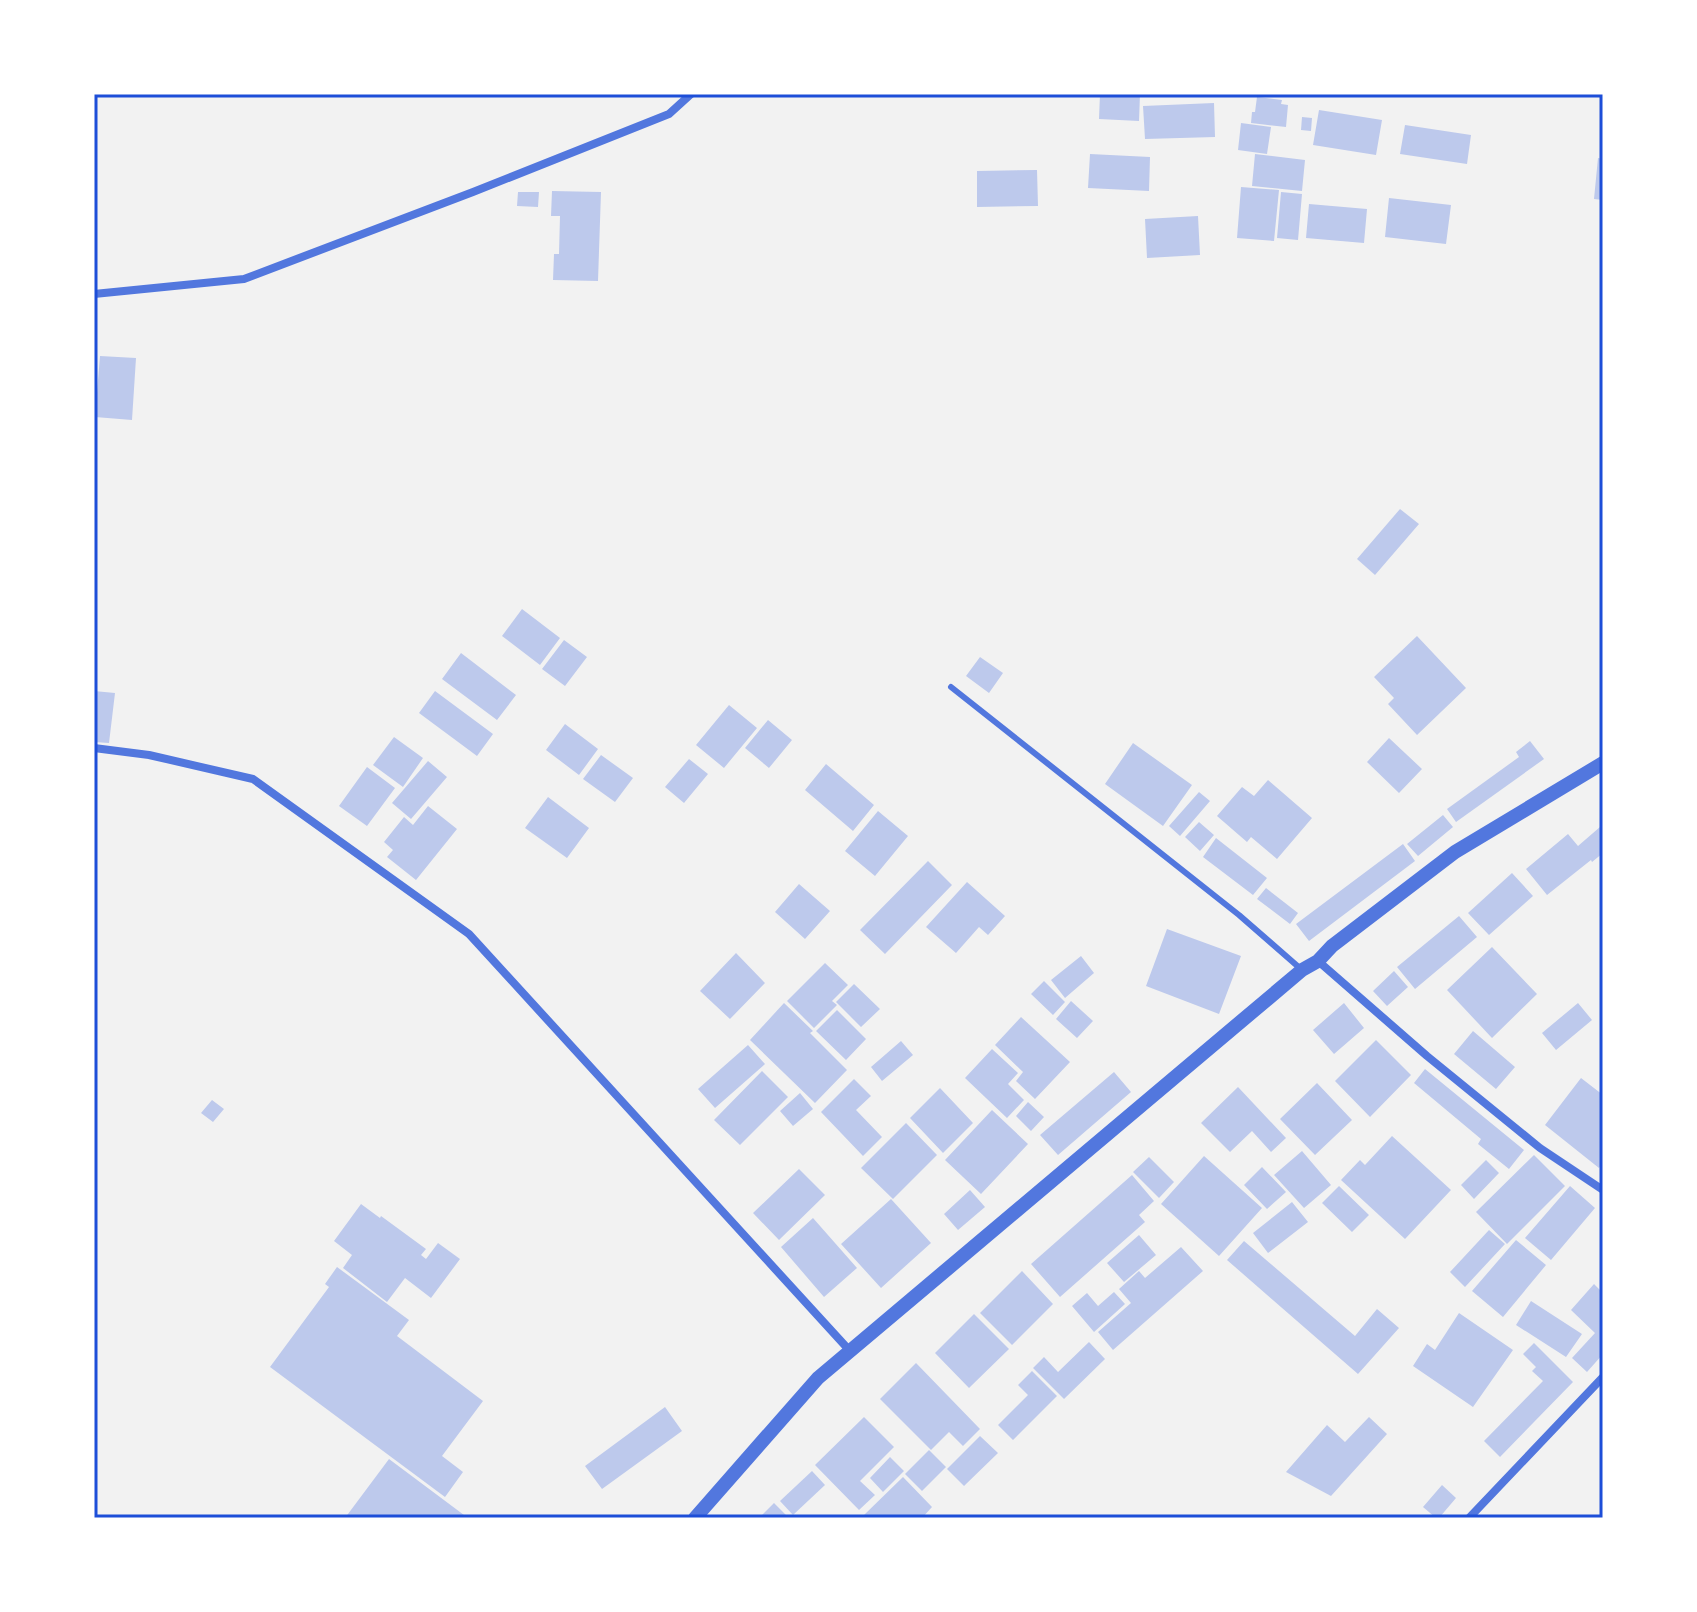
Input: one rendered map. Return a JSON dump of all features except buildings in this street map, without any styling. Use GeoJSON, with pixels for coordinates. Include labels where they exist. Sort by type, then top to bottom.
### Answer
{"type":"FeatureCollection","features":[{"type":"Feature","properties":{"kind":"street"},"geometry":{"type":"LineString","coordinates":[[94,294],[244,279],[669,114],[691,94]]}},
{"type":"Feature","properties":{"kind":"street"},"geometry":{"type":"LineString","coordinates":[[94,748],[149,755],[253,779],[469,934],[851,1352]]}},
{"type":"Feature","properties":{"kind":"street"},"geometry":{"type":"LineString","coordinates":[[695,1518],[818,1378],[1302,970],[1318,961],[1332,946],[1455,852],[1603,763]]}},
{"type":"Feature","properties":{"kind":"street"},"geometry":{"type":"LineString","coordinates":[[1318,961],[1427,1056],[1540,1148],[1603,1190]]}},
{"type":"Feature","properties":{"kind":"street"},"geometry":{"type":"LineString","coordinates":[[1469,1518],[1603,1377]]}},
{"type":"Feature","properties":{"kind":"lane"},"geometry":{"type":"LineString","coordinates":[[951,687],[1239,915],[1302,970]]}}]}
